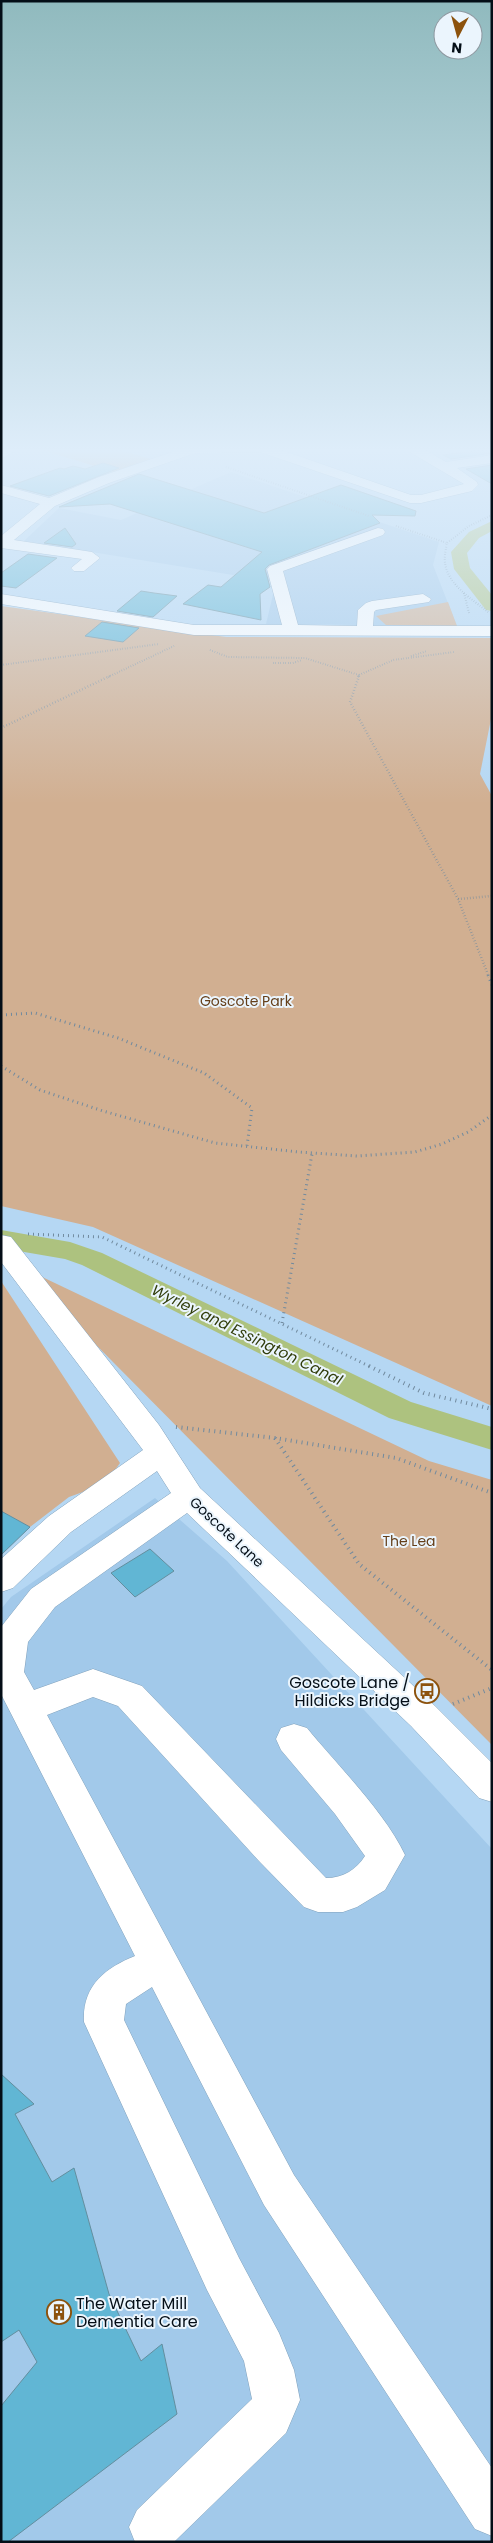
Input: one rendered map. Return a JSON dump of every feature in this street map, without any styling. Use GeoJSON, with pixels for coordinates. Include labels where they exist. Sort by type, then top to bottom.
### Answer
{"type":"FeatureCollection","features":[{"type":"Feature","properties":{"kind":"street"},"geometry":{"type":"LineString","coordinates":[[281,567],[275,569],[291,629]]}},
{"type":"Feature","properties":{"kind":"street"},"geometry":{"type":"LineString","coordinates":[[1,599],[189,635],[291,629],[487,631]]}},
{"type":"Feature","properties":{"kind":"street"},"geometry":{"type":"LineString","coordinates":[[365,631],[366,610],[372,606],[423,599]]}},
{"type":"Feature","properties":{"kind":"street","name":"Goscote Lane"},"geometry":{"type":"LineString","coordinates":[[12,1239],[25,1275],[153,1443],[189,1496],[423,1716],[492,1787]]}},
{"type":"Feature","properties":{"kind":"street"},"geometry":{"type":"LineString","coordinates":[[1,1578],[153,1443]]}},
{"type":"Feature","properties":{"kind":"street"},"geometry":{"type":"LineString","coordinates":[[189,1496],[43,1598],[12,1638],[4,1672],[25,1708],[279,2190],[492,2512]]}},
{"type":"Feature","properties":{"kind":"street"},"geometry":{"type":"LineString","coordinates":[[25,1708],[93,1683],[130,1696],[318,1896],[344,1895],[372,1878],[386,1855],[348,1803],[294,1739]]}},
{"type":"Feature","properties":{"kind":"street"},"geometry":{"type":"LineString","coordinates":[[154,2527],[269,2416],[276,2400],[271,2370],[263,2349],[223,2274],[104,2022],[103,2015],[108,1997],[119,1982],[160,1964]]}},
{"type":"Feature","properties":{"kind":"path"},"geometry":{"type":"LineString","coordinates":[[447,567],[449,574],[464,593],[492,614]]}},
{"type":"Feature","properties":{"kind":"path"},"geometry":{"type":"LineString","coordinates":[[1,728],[189,635]]}},
{"type":"Feature","properties":{"kind":"path"},"geometry":{"type":"LineString","coordinates":[[1,665],[189,635],[228,657],[305,658],[358,674],[393,660],[424,652]]}},
{"type":"Feature","properties":{"kind":"path"},"geometry":{"type":"LineString","coordinates":[[393,660],[463,651]]}},
{"type":"Feature","properties":{"kind":"path"},"geometry":{"type":"LineString","coordinates":[[273,663],[293,663],[305,658]]}},
{"type":"Feature","properties":{"kind":"path"},"geometry":{"type":"LineString","coordinates":[[358,674],[350,702],[458,899],[492,986]]}},
{"type":"Feature","properties":{"kind":"path"},"geometry":{"type":"LineString","coordinates":[[458,899],[492,896]]}},
{"type":"Feature","properties":{"kind":"path"},"geometry":{"type":"LineString","coordinates":[[1,1015],[36,1012],[118,1038],[204,1072],[252,1108],[247,1146]]}},
{"type":"Feature","properties":{"kind":"path"},"geometry":{"type":"LineString","coordinates":[[1,1066],[38,1089],[113,1116],[187,1133],[208,1141],[352,1158],[391,1156],[451,1141],[475,1130],[492,1115]]}},
{"type":"Feature","properties":{"kind":"path"},"geometry":{"type":"LineString","coordinates":[[282,1323],[312,1154]]}},
{"type":"Feature","properties":{"kind":"path"},"geometry":{"type":"LineString","coordinates":[[12,1239],[102,1237],[424,1393],[492,1410]]}},
{"type":"Feature","properties":{"kind":"path"},"geometry":{"type":"LineString","coordinates":[[153,1443],[179,1427],[275,1438],[396,1458],[492,1493]]}},
{"type":"Feature","properties":{"kind":"path"},"geometry":{"type":"LineString","coordinates":[[275,1438],[359,1564],[492,1670]]}},
{"type":"Feature","properties":{"kind":"path"},"geometry":{"type":"LineString","coordinates":[[423,1716],[492,1688]]}},
{"type":"Feature","properties":{"kind":"shaded area"},"geometry":{"type":"Polygon","coordinates":[[[182,567],[434,567],[457,626],[266,624],[276,582],[182,567]]]}},
{"type":"Feature","properties":{"kind":"shaded area"},"geometry":{"type":"Polygon","coordinates":[[[155,1498],[227,1561],[492,1849],[492,2542],[1,2542],[1,1609],[11,1597],[155,1498]]]}},
{"type":"Feature","properties":{"kind":"green space"},"geometry":{"type":"Polygon","coordinates":[[[448,602],[457,626],[386,625],[376,616],[448,602]]]}},
{"type":"Feature","properties":{"kind":"green space","name":"Goscote Park"},"geometry":{"type":"Polygon","coordinates":[[[1,606],[226,637],[492,638],[492,714],[480,774],[492,796],[492,1406],[93,1227],[1,1206],[1,606]]]}},
{"type":"Feature","properties":{"kind":"green space","name":"The Lea"},"geometry":{"type":"Polygon","coordinates":[[[17,1265],[429,1461],[492,1480],[492,1745],[17,1265]]]}},
{"type":"Feature","properties":{"kind":"green space"},"geometry":{"type":"Polygon","coordinates":[[[1,1281],[120,1463],[105,1484],[69,1497],[30,1527],[1,1511],[1,1281]]]}},
{"type":"Feature","properties":{"kind":"building"},"geometry":{"type":"Polygon","coordinates":[[[10,567],[45,567],[16,588],[1,586],[1,573],[10,567]]]}},
{"type":"Feature","properties":{"kind":"building"},"geometry":{"type":"Polygon","coordinates":[[[245,567],[267,567],[265,569],[270,587],[260,594],[261,620],[183,604],[208,585],[221,587],[245,567]]]}},
{"type":"Feature","properties":{"kind":"building"},"geometry":{"type":"Polygon","coordinates":[[[141,591],[177,596],[153,617],[117,611],[141,591]]]}},
{"type":"Feature","properties":{"kind":"building"},"geometry":{"type":"Polygon","coordinates":[[[102,622],[139,628],[123,642],[85,636],[102,622]]]}},
{"type":"Feature","properties":{"kind":"building"},"geometry":{"type":"Polygon","coordinates":[[[1,1511],[30,1527],[1,1555],[1,1511]]]}},
{"type":"Feature","properties":{"kind":"building"},"geometry":{"type":"Polygon","coordinates":[[[150,1549],[174,1571],[135,1597],[111,1573],[150,1549]]]}},
{"type":"Feature","properties":{"kind":"building","name":"The Water Mill Dementia Care"},"geometry":{"type":"Polygon","coordinates":[[[1,2074],[34,2104],[15,2114],[52,2182],[74,2168],[109,2294],[141,2361],[162,2344],[177,2414],[8,2542],[1,2542],[1,2406],[37,2362],[19,2330],[1,2342],[1,2074]]]}},
{"type":"Feature","properties":{"kind":"waterway","name":"Wyrley and Essington Canal"},"geometry":{"type":"LineString","coordinates":[[462,567],[492,606]]}},
{"type":"Feature","properties":{"kind":"waterway","name":"Wyrley and Essington Canal"},"geometry":{"type":"LineString","coordinates":[[1,1239],[70,1251],[92,1259],[400,1410],[492,1439]]}},
{"type":"Feature","properties":{"kind":"place","name":"Goscote Lane / Hildicks Bridge"},"geometry":{"type":"Point","coordinates":[427,1691]}},
{"type":"Feature","properties":{"kind":"place","name":"The Water Mill Dementia Care"},"geometry":{"type":"Point","coordinates":[59,2312]}}]}
